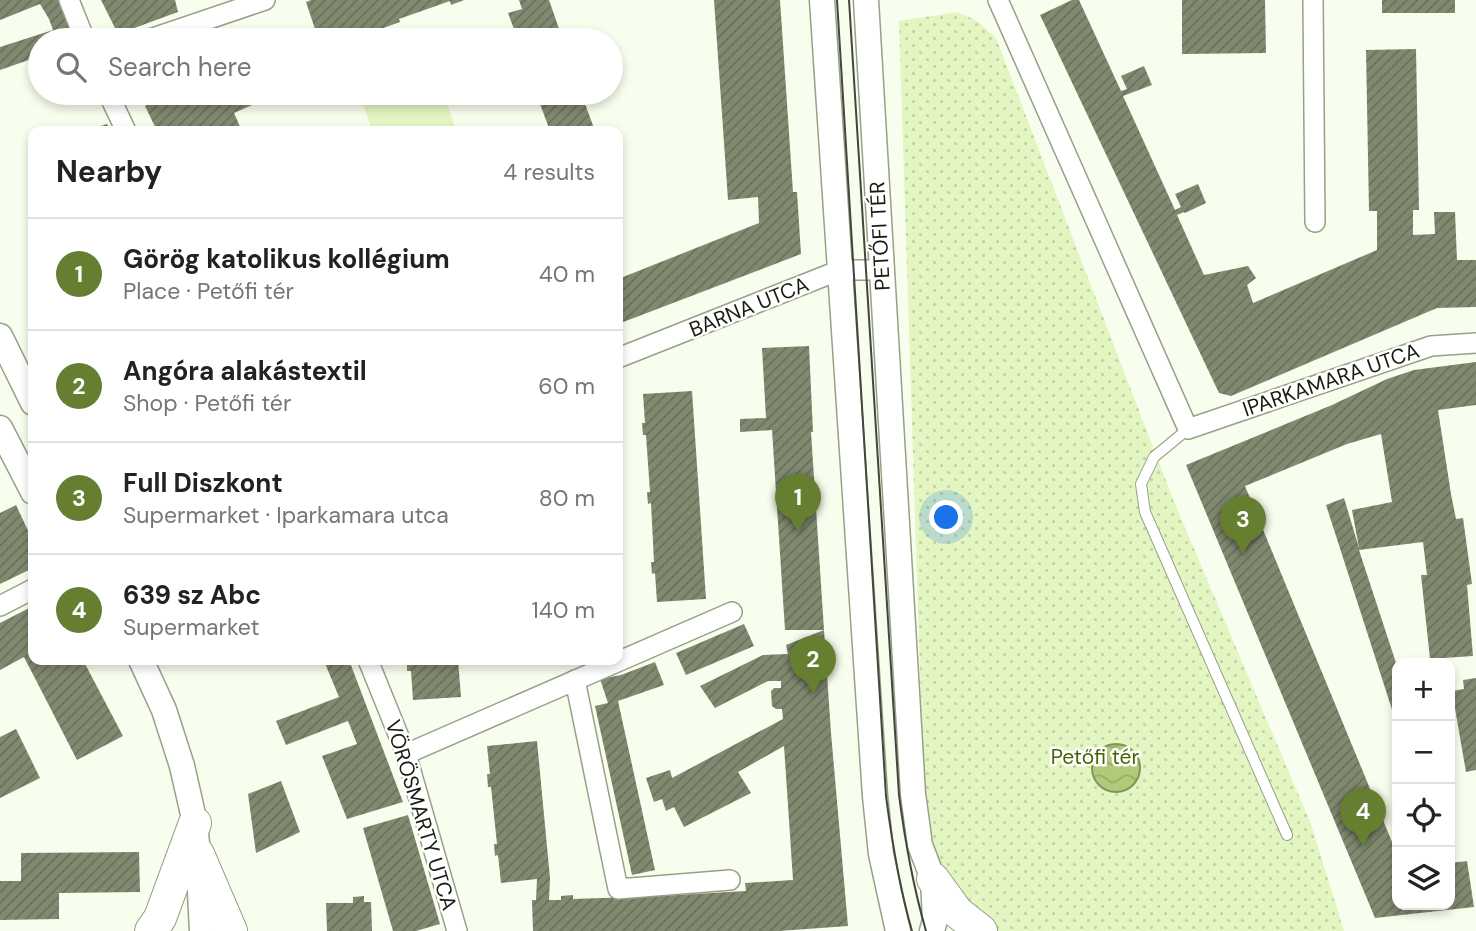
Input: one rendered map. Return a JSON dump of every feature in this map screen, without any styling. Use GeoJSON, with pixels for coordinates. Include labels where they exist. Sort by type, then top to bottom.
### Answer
{"type":"FeatureCollection","features":[{"type":"Feature","properties":{"kind":"main road"},"geometry":{"type":"LineString","coordinates":[[151,931],[160,918],[195,823]]}},
{"type":"Feature","properties":{"kind":"main road"},"geometry":{"type":"LineString","coordinates":[[198,854],[231,931]]}},
{"type":"Feature","properties":{"kind":"main road"},"geometry":{"type":"LineString","coordinates":[[933,879],[957,912],[981,931]]}},
{"type":"Feature","properties":{"kind":"street"},"geometry":{"type":"LineString","coordinates":[[69,0],[80,28]]}},
{"type":"Feature","properties":{"kind":"street"},"geometry":{"type":"LineString","coordinates":[[182,28],[265,0]]}},
{"type":"Feature","properties":{"kind":"street","name":"PETŐFI TÉR"},"geometry":{"type":"LineString","coordinates":[[822,0],[875,796],[881,854],[898,931]]}},
{"type":"Feature","properties":{"kind":"street","name":"PETŐFI TÉR"},"geometry":{"type":"LineString","coordinates":[[866,0],[913,794],[920,845],[933,879],[935,920],[932,931]]}},
{"type":"Feature","properties":{"kind":"street"},"geometry":{"type":"LineString","coordinates":[[998,0],[1188,429]]}},
{"type":"Feature","properties":{"kind":"street"},"geometry":{"type":"LineString","coordinates":[[1312,0],[1315,222]]}},
{"type":"Feature","properties":{"kind":"street"},"geometry":{"type":"LineString","coordinates":[[114,105],[124,126]]}},
{"type":"Feature","properties":{"kind":"street","name":"BARNA UTCA"},"geometry":{"type":"LineString","coordinates":[[623,356],[840,270],[883,270]]}},
{"type":"Feature","properties":{"kind":"street"},"geometry":{"type":"LineString","coordinates":[[0,336],[28,394]]}},
{"type":"Feature","properties":{"kind":"street","name":"IPARKAMARA UTCA"},"geometry":{"type":"LineString","coordinates":[[1188,429],[1431,346],[1476,343]]}},
{"type":"Feature","properties":{"kind":"street"},"geometry":{"type":"LineString","coordinates":[[0,428],[28,482]]}},
{"type":"Feature","properties":{"kind":"street"},"geometry":{"type":"LineString","coordinates":[[0,606],[28,592]]}},
{"type":"Feature","properties":{"kind":"street"},"geometry":{"type":"LineString","coordinates":[[623,659],[732,612]]}},
{"type":"Feature","properties":{"kind":"street"},"geometry":{"type":"LineString","coordinates":[[143,665],[164,710],[182,766],[195,823],[202,931]]}},
{"type":"Feature","properties":{"kind":"street","name":"VÖRÖSMARTY UTCA"},"geometry":{"type":"LineString","coordinates":[[370,665],[406,754],[457,931]]}},
{"type":"Feature","properties":{"kind":"street"},"geometry":{"type":"LineString","coordinates":[[406,754],[610,665]]}},
{"type":"Feature","properties":{"kind":"street"},"geometry":{"type":"LineString","coordinates":[[575,680],[618,889],[730,880]]}},
{"type":"Feature","properties":{"kind":"lane"},"geometry":{"type":"LineString","coordinates":[[1188,429],[1154,457],[1141,484],[1145,512],[1287,835]]}},
{"type":"Feature","properties":{"kind":"green space","name":"Petőfi tér"},"geometry":{"type":"Polygon","coordinates":[[[957,12],[976,20],[996,38],[1173,499],[1311,824],[1344,931],[995,931],[966,909],[928,845],[924,795],[899,21],[957,12]]]}},
{"type":"Feature","properties":{"kind":"green space"},"geometry":{"type":"Polygon","coordinates":[[[364,105],[448,105],[454,126],[370,126],[364,105]]]}},
{"type":"Feature","properties":{"kind":"water"},"geometry":{"type":"Polygon","coordinates":[[[1116,744],[1133,751],[1140,768],[1133,785],[1116,792],[1099,785],[1092,768],[1099,751],[1116,744]]]}},
{"type":"Feature","properties":{"kind":"building"},"geometry":{"type":"Polygon","coordinates":[[[0,0],[63,0],[76,28],[52,28],[40,4],[0,20],[0,0]]]}},
{"type":"Feature","properties":{"kind":"building"},"geometry":{"type":"Polygon","coordinates":[[[101,0],[175,0],[178,12],[134,28],[115,28],[101,0]]]}},
{"type":"Feature","properties":{"kind":"building"},"geometry":{"type":"Polygon","coordinates":[[[464,0],[451,5],[450,1],[399,19],[400,22],[383,28],[315,28],[306,2],[464,0]]]}},
{"type":"Feature","properties":{"kind":"building"},"geometry":{"type":"Polygon","coordinates":[[[519,0],[549,0],[559,28],[514,28],[508,13],[522,9],[519,0]]]}},
{"type":"Feature","properties":{"kind":"building"},"geometry":{"type":"Polygon","coordinates":[[[714,0],[780,0],[793,192],[797,192],[801,254],[623,322],[623,277],[759,223],[758,197],[728,200],[714,0]]]}},
{"type":"Feature","properties":{"kind":"building"},"geometry":{"type":"Polygon","coordinates":[[[1072,0],[1079,0],[1121,91],[1127,89],[1121,76],[1144,66],[1152,85],[1123,96],[1175,210],[1181,207],[1175,194],[1198,184],[1206,203],[1177,215],[1204,275],[1248,266],[1256,278],[1247,285],[1253,303],[1377,250],[1377,211],[1369,211],[1366,50],[1416,49],[1419,210],[1413,210],[1413,235],[1435,234],[1434,212],[1455,212],[1457,260],[1476,260],[1476,307],[1437,308],[1231,396],[1219,393],[1040,15],[1072,0]]]}},
{"type":"Feature","properties":{"kind":"building"},"geometry":{"type":"Polygon","coordinates":[[[1182,0],[1265,0],[1266,53],[1182,54],[1182,0]]]}},
{"type":"Feature","properties":{"kind":"building"},"geometry":{"type":"Polygon","coordinates":[[[1382,0],[1455,0],[1455,13],[1382,13],[1382,0]]]}},
{"type":"Feature","properties":{"kind":"building"},"geometry":{"type":"Polygon","coordinates":[[[28,38],[28,60],[0,70],[0,47],[28,38]]]}},
{"type":"Feature","properties":{"kind":"building"},"geometry":{"type":"Polygon","coordinates":[[[252,105],[234,113],[240,126],[155,126],[145,106],[252,105]]]}},
{"type":"Feature","properties":{"kind":"building"},"geometry":{"type":"Polygon","coordinates":[[[540,105],[585,105],[593,126],[548,126],[540,105]]]}},
{"type":"Feature","properties":{"kind":"building"},"geometry":{"type":"Polygon","coordinates":[[[809,346],[811,432],[824,630],[785,630],[772,430],[740,432],[740,419],[766,418],[762,348],[809,346]]]}},
{"type":"Feature","properties":{"kind":"building"},"geometry":{"type":"Polygon","coordinates":[[[1476,362],[1476,405],[1438,410],[1456,519],[1463,518],[1472,584],[1467,585],[1473,656],[1430,658],[1421,575],[1427,575],[1423,542],[1359,550],[1394,658],[1392,658],[1392,710],[1326,505],[1344,498],[1359,548],[1352,510],[1392,502],[1381,434],[1347,444],[1245,486],[1392,842],[1392,910],[1447,910],[1375,918],[1186,465],[1414,370],[1476,362]]]}},
{"type":"Feature","properties":{"kind":"building"},"geometry":{"type":"Polygon","coordinates":[[[692,391],[706,599],[657,602],[655,573],[652,574],[651,562],[654,562],[651,503],[648,504],[647,492],[650,492],[646,435],[643,435],[642,423],[645,423],[643,394],[692,391]]]}},
{"type":"Feature","properties":{"kind":"building"},"geometry":{"type":"Polygon","coordinates":[[[16,505],[28,530],[28,570],[0,584],[0,513],[16,505]]]}},
{"type":"Feature","properties":{"kind":"building"},"geometry":{"type":"Polygon","coordinates":[[[28,609],[28,665],[24,657],[0,670],[0,623],[28,609]]]}},
{"type":"Feature","properties":{"kind":"building"},"geometry":{"type":"Polygon","coordinates":[[[744,624],[754,646],[686,675],[676,653],[744,624]]]}},
{"type":"Feature","properties":{"kind":"building"},"geometry":{"type":"Polygon","coordinates":[[[824,630],[848,926],[779,931],[533,931],[532,900],[536,900],[537,879],[501,883],[498,855],[495,856],[494,844],[497,844],[491,787],[488,787],[487,774],[490,774],[487,746],[537,741],[550,878],[549,900],[561,900],[561,896],[573,895],[573,899],[631,897],[642,893],[642,897],[746,891],[745,883],[793,880],[784,746],[738,772],[751,793],[684,827],[674,807],[666,811],[662,799],[654,802],[646,778],[670,770],[672,778],[783,719],[782,709],[772,706],[771,691],[781,688],[781,681],[768,681],[715,708],[700,686],[763,655],[788,654],[786,645],[824,630]]]}},
{"type":"Feature","properties":{"kind":"building"},"geometry":{"type":"Polygon","coordinates":[[[655,662],[664,685],[618,701],[655,870],[632,875],[595,706],[608,703],[600,679],[621,675],[655,662]]]}},
{"type":"Feature","properties":{"kind":"building"},"geometry":{"type":"Polygon","coordinates":[[[28,665],[86,665],[123,736],[77,760],[28,665]]]}},
{"type":"Feature","properties":{"kind":"building"},"geometry":{"type":"Polygon","coordinates":[[[326,665],[351,665],[403,802],[347,819],[322,756],[357,744],[348,721],[286,745],[276,721],[339,697],[326,665]]]}},
{"type":"Feature","properties":{"kind":"building"},"geometry":{"type":"Polygon","coordinates":[[[407,665],[458,665],[461,697],[413,700],[411,671],[407,671],[407,665]]]}},
{"type":"Feature","properties":{"kind":"building"},"geometry":{"type":"Polygon","coordinates":[[[1476,678],[1476,770],[1466,772],[1455,708],[1455,690],[1464,689],[1463,680],[1476,678]]]}},
{"type":"Feature","properties":{"kind":"building"},"geometry":{"type":"Polygon","coordinates":[[[16,729],[40,778],[0,798],[0,737],[16,729]]]}},
{"type":"Feature","properties":{"kind":"building"},"geometry":{"type":"Polygon","coordinates":[[[281,781],[300,832],[256,853],[248,794],[281,781]]]}},
{"type":"Feature","properties":{"kind":"building"},"geometry":{"type":"Polygon","coordinates":[[[408,815],[440,924],[416,931],[393,931],[363,828],[408,815]]]}},
{"type":"Feature","properties":{"kind":"building"},"geometry":{"type":"Polygon","coordinates":[[[139,852],[140,892],[59,893],[59,919],[0,920],[0,881],[21,881],[21,853],[139,852]]]}},
{"type":"Feature","properties":{"kind":"building"},"geometry":{"type":"Polygon","coordinates":[[[1467,861],[1474,907],[1455,909],[1455,862],[1467,861]]]}},
{"type":"Feature","properties":{"kind":"building"},"geometry":{"type":"Polygon","coordinates":[[[364,896],[364,902],[371,902],[372,931],[327,931],[326,903],[353,903],[353,897],[364,896]]]}},
{"type":"Feature","properties":{"kind":"tram line"},"geometry":{"type":"LineString","coordinates":[[837,0],[886,796],[896,864],[912,931]]}},
{"type":"Feature","properties":{"kind":"tram line"},"geometry":{"type":"LineString","coordinates":[[849,0],[899,795],[910,863],[926,931]]}},
{"type":"Feature","properties":{"kind":"place","name":"Görög katolikus kollégium"},"geometry":{"type":"Point","coordinates":[798,532]}},
{"type":"Feature","properties":{"kind":"place","name":"Full Diszkont"},"geometry":{"type":"Point","coordinates":[1243,554]}},
{"type":"Feature","properties":{"kind":"place","name":"Angóra alakástextil"},"geometry":{"type":"Point","coordinates":[813,694]}},
{"type":"Feature","properties":{"kind":"place","name":"639 sz Abc"},"geometry":{"type":"Point","coordinates":[1363,846]}}]}
